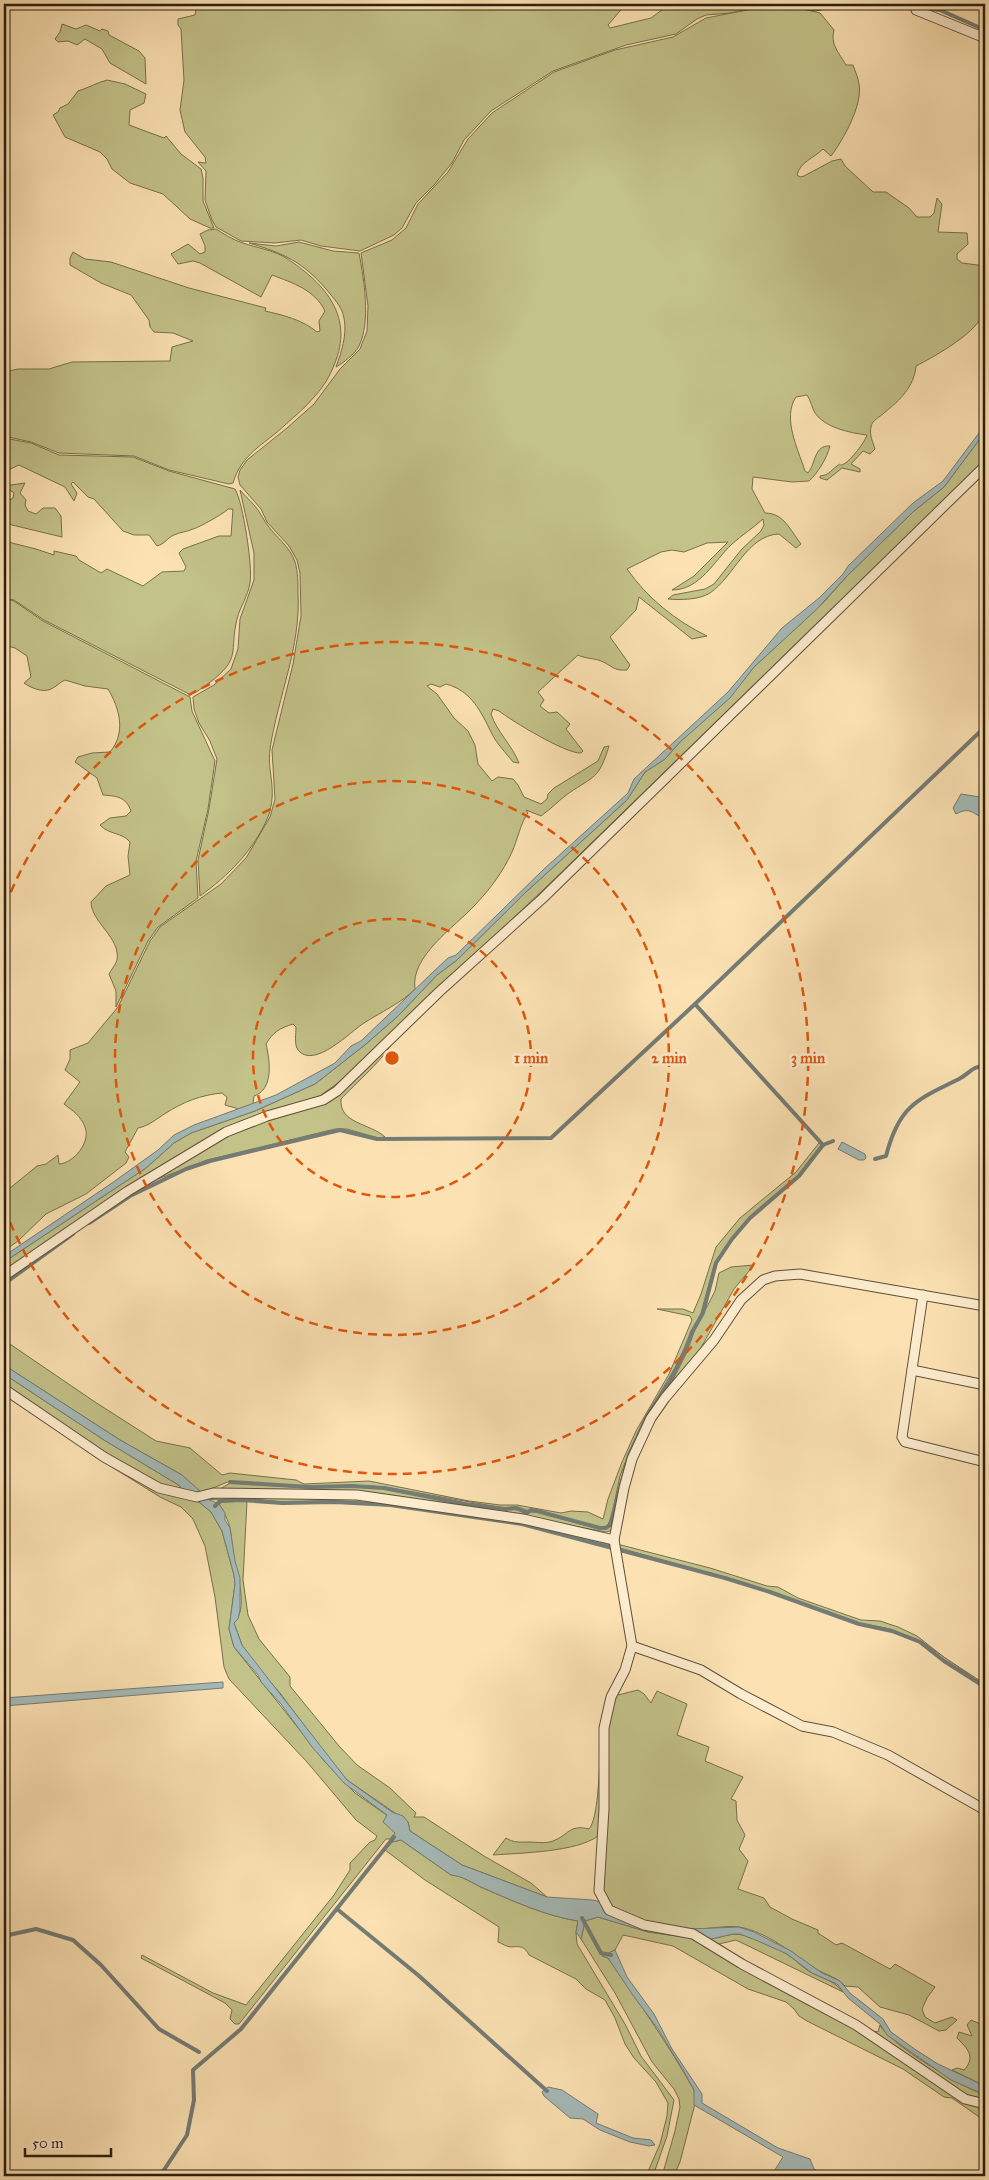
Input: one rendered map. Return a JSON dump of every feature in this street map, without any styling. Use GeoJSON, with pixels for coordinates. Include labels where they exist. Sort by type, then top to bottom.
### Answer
{"type":"FeatureCollection","features":[{"type":"Feature","properties":{"kind":"street"},"geometry":{"type":"LineString","coordinates":[[916,10],[985,38]]}},
{"type":"Feature","properties":{"kind":"street"},"geometry":{"type":"LineString","coordinates":[[4,1276],[128,1191],[226,1132],[267,1116],[323,1100],[337,1091],[439,992],[543,898],[985,466]]}},
{"type":"Feature","properties":{"kind":"street"},"geometry":{"type":"LineString","coordinates":[[985,1306],[800,1274],[775,1276],[763,1280],[742,1300],[714,1340],[665,1398],[652,1418],[632,1459],[624,1488],[614,1540],[632,1646],[625,1670],[611,1697],[604,1728],[604,1809],[599,1891],[609,1910],[644,1924],[693,1934],[742,1964],[856,2025],[965,2099],[985,2104]]}},
{"type":"Feature","properties":{"kind":"street"},"geometry":{"type":"LineString","coordinates":[[923,1295],[902,1436],[905,1442],[985,1462]]}},
{"type":"Feature","properties":{"kind":"street"},"geometry":{"type":"LineString","coordinates":[[912,1370],[985,1385]]}},
{"type":"Feature","properties":{"kind":"street"},"geometry":{"type":"LineString","coordinates":[[4,1389],[104,1456],[159,1488],[197,1497],[213,1493],[357,1495],[523,1520],[614,1540]]}},
{"type":"Feature","properties":{"kind":"street"},"geometry":{"type":"LineString","coordinates":[[632,1646],[701,1670],[741,1694],[802,1726],[833,1732],[888,1755],[985,1810]]}},
{"type":"Feature","properties":{"kind":"shaded area"},"geometry":{"type":"Polygon","coordinates":[[[197,4],[626,4],[608,25],[610,28],[651,18],[670,4],[829,5],[815,11],[790,5],[767,5],[730,13],[706,15],[676,34],[626,45],[553,71],[491,111],[464,140],[452,163],[416,203],[402,228],[394,235],[360,251],[321,246],[301,240],[275,243],[241,241],[216,227],[205,200],[206,171],[198,162],[206,163],[205,157],[185,132],[180,110],[184,80],[181,29],[178,25],[178,19],[195,15],[197,4]]]}},
{"type":"Feature","properties":{"kind":"shaded area"},"geometry":{"type":"Polygon","coordinates":[[[768,6],[790,6],[820,13],[834,30],[833,40],[836,48],[846,65],[853,65],[859,84],[858,102],[855,112],[836,149],[831,156],[823,149],[804,163],[797,175],[800,177],[804,176],[832,161],[841,159],[845,166],[873,192],[886,192],[909,208],[917,217],[930,217],[934,213],[937,198],[942,204],[938,232],[967,233],[968,244],[957,254],[957,259],[962,263],[985,266],[986,299],[985,309],[981,318],[966,335],[916,366],[915,374],[905,393],[872,425],[871,436],[875,449],[870,454],[863,451],[851,464],[860,469],[860,472],[842,468],[827,480],[820,478],[820,476],[827,474],[838,465],[847,462],[861,446],[867,435],[832,426],[819,418],[807,395],[796,397],[792,405],[791,424],[795,443],[805,471],[808,473],[811,469],[816,455],[821,448],[830,446],[829,451],[816,474],[809,481],[792,482],[753,477],[752,489],[765,513],[782,519],[790,528],[801,544],[796,548],[779,534],[768,536],[758,541],[749,549],[719,586],[706,595],[689,599],[668,599],[673,595],[705,589],[714,584],[741,550],[761,531],[764,525],[763,519],[732,544],[699,580],[682,589],[672,590],[694,576],[728,542],[707,543],[684,552],[672,550],[661,552],[627,569],[644,590],[663,608],[707,636],[692,639],[639,597],[636,610],[610,637],[630,665],[627,670],[616,669],[596,659],[578,655],[538,692],[544,700],[540,706],[549,713],[557,712],[570,724],[566,729],[583,751],[581,753],[552,743],[493,709],[491,714],[494,721],[519,763],[513,762],[496,741],[475,703],[469,697],[455,687],[446,684],[440,687],[431,684],[427,686],[437,694],[454,718],[468,731],[475,745],[478,764],[492,781],[498,777],[513,779],[524,797],[541,804],[547,799],[548,794],[554,788],[598,761],[604,747],[609,746],[602,765],[595,776],[565,796],[541,816],[526,810],[528,813],[523,821],[512,852],[500,873],[475,905],[427,954],[419,965],[415,977],[415,989],[409,994],[364,1023],[332,1047],[313,1055],[305,1055],[298,1050],[296,1027],[293,1024],[277,1031],[266,1044],[269,1058],[268,1081],[265,1087],[254,1096],[253,1104],[239,1109],[225,1105],[227,1097],[222,1093],[207,1095],[179,1106],[149,1124],[138,1128],[125,1152],[129,1157],[126,1163],[86,1194],[46,1214],[18,1241],[4,1251],[4,1193],[37,1166],[46,1164],[58,1155],[59,1164],[70,1160],[80,1151],[86,1139],[85,1127],[81,1120],[64,1104],[80,1082],[65,1070],[70,1059],[70,1050],[88,1043],[118,1007],[150,941],[160,927],[221,884],[246,858],[270,817],[275,799],[272,750],[293,664],[301,616],[300,573],[297,560],[289,546],[267,522],[261,509],[240,485],[238,477],[240,470],[247,460],[314,404],[340,369],[360,349],[367,331],[368,306],[361,253],[392,240],[406,228],[418,204],[448,172],[468,139],[492,113],[554,72],[615,50],[673,37],[706,18],[768,6]]]}},
{"type":"Feature","properties":{"kind":"shaded area"},"geometry":{"type":"Polygon","coordinates":[[[62,24],[76,29],[86,25],[100,31],[102,29],[108,31],[109,35],[139,51],[145,58],[146,84],[110,63],[102,49],[85,39],[77,45],[68,41],[58,42],[55,39],[60,32],[62,24]]]}},
{"type":"Feature","properties":{"kind":"shaded area"},"geometry":{"type":"Polygon","coordinates":[[[107,80],[125,84],[146,94],[144,103],[130,110],[129,125],[164,138],[166,136],[181,154],[201,169],[203,201],[214,228],[190,219],[163,194],[130,183],[112,169],[107,159],[100,152],[65,137],[53,115],[60,108],[68,104],[78,91],[107,80]]]}},
{"type":"Feature","properties":{"kind":"shaded area"},"geometry":{"type":"Polygon","coordinates":[[[216,229],[239,242],[281,255],[299,267],[323,289],[337,314],[341,328],[336,360],[322,388],[312,400],[277,432],[254,450],[242,464],[233,483],[229,484],[169,470],[134,456],[59,453],[31,442],[4,436],[4,372],[18,369],[49,369],[72,362],[170,361],[172,347],[193,341],[173,333],[154,332],[150,327],[149,320],[131,295],[101,283],[70,265],[70,258],[73,252],[85,259],[111,262],[189,288],[266,308],[265,311],[292,318],[306,324],[317,332],[320,331],[319,321],[325,311],[309,292],[295,284],[272,275],[261,297],[200,263],[193,261],[178,264],[171,254],[188,244],[200,254],[205,252],[205,246],[200,234],[216,229]]]}},
{"type":"Feature","properties":{"kind":"shaded area"},"geometry":{"type":"Polygon","coordinates":[[[299,242],[333,251],[359,253],[366,313],[363,336],[355,352],[336,367],[345,333],[344,318],[337,303],[326,289],[300,265],[282,255],[249,243],[276,246],[299,242]]]}},
{"type":"Feature","properties":{"kind":"shaded area"},"geometry":{"type":"Polygon","coordinates":[[[985,425],[985,432],[944,487],[914,511],[847,576],[816,610],[754,667],[730,698],[680,742],[665,759],[645,772],[627,800],[526,892],[457,960],[437,975],[398,1016],[366,1044],[315,1084],[255,1111],[191,1133],[174,1143],[146,1168],[4,1262],[4,1256],[112,1183],[158,1150],[174,1135],[194,1125],[276,1095],[335,1063],[351,1046],[361,1041],[448,958],[456,955],[544,869],[628,793],[634,779],[728,692],[782,628],[819,598],[843,574],[848,566],[913,503],[943,481],[985,425]]]}},
{"type":"Feature","properties":{"kind":"shaded area"},"geometry":{"type":"Polygon","coordinates":[[[985,432],[985,460],[542,891],[339,1082],[320,1096],[309,1101],[241,1121],[217,1133],[4,1273],[4,1262],[146,1168],[174,1143],[191,1133],[255,1111],[315,1084],[366,1044],[398,1016],[437,975],[457,960],[526,892],[627,800],[645,772],[665,759],[680,742],[729,698],[754,667],[824,602],[847,576],[914,511],[944,487],[985,432]]]}},
{"type":"Feature","properties":{"kind":"shaded area"},"geometry":{"type":"Polygon","coordinates":[[[4,438],[31,443],[59,455],[133,457],[169,471],[235,489],[247,535],[250,583],[237,619],[230,661],[209,683],[200,690],[189,694],[44,620],[14,600],[4,598],[4,541],[54,555],[54,551],[76,556],[79,560],[101,573],[107,569],[143,586],[162,572],[184,571],[186,567],[179,553],[183,549],[219,536],[231,536],[233,509],[228,509],[196,528],[174,535],[157,546],[149,535],[134,535],[123,531],[94,499],[88,497],[73,482],[71,484],[77,493],[74,501],[65,487],[19,465],[4,472],[4,438]]]}},
{"type":"Feature","properties":{"kind":"shaded area"},"geometry":{"type":"Polygon","coordinates":[[[25,483],[20,493],[26,500],[25,505],[28,511],[36,514],[43,508],[55,508],[61,516],[62,537],[12,525],[4,521],[4,497],[10,500],[13,498],[14,493],[4,486],[25,483]]]}},
{"type":"Feature","properties":{"kind":"shaded area"},"geometry":{"type":"Polygon","coordinates":[[[240,490],[256,507],[293,556],[298,585],[298,613],[293,652],[270,749],[272,798],[268,817],[248,851],[230,871],[200,896],[198,860],[217,759],[210,741],[199,723],[194,709],[193,697],[214,685],[231,669],[238,649],[240,619],[254,580],[254,553],[240,490]]]}},
{"type":"Feature","properties":{"kind":"shaded area"},"geometry":{"type":"Polygon","coordinates":[[[4,600],[14,601],[43,621],[190,697],[192,711],[215,761],[208,809],[196,861],[198,898],[158,927],[148,941],[116,1007],[116,991],[109,974],[117,960],[117,952],[111,937],[92,909],[91,902],[106,886],[130,875],[128,856],[130,842],[100,825],[110,818],[126,816],[131,811],[124,800],[103,795],[97,778],[75,762],[78,757],[92,753],[110,752],[115,745],[120,729],[116,705],[108,689],[85,686],[65,680],[48,690],[34,688],[24,683],[31,677],[27,656],[15,648],[4,645],[4,600]]]}},
{"type":"Feature","properties":{"kind":"shaded area"},"geometry":{"type":"Polygon","coordinates":[[[961,794],[980,797],[985,801],[985,819],[968,811],[956,814],[953,808],[961,794]]]}},
{"type":"Feature","properties":{"kind":"shaded area"},"geometry":{"type":"Polygon","coordinates":[[[392,1042],[377,1062],[341,1099],[345,1114],[385,1137],[378,1138],[347,1129],[335,1129],[207,1160],[158,1179],[132,1193],[226,1134],[323,1104],[392,1042]]]}},
{"type":"Feature","properties":{"kind":"shaded area"},"geometry":{"type":"Polygon","coordinates":[[[842,1142],[865,1154],[866,1158],[859,1160],[838,1149],[842,1142]]]}},
{"type":"Feature","properties":{"kind":"shaded area"},"geometry":{"type":"Polygon","coordinates":[[[819,1143],[821,1145],[796,1178],[750,1218],[732,1238],[715,1262],[701,1313],[676,1366],[647,1415],[628,1455],[620,1476],[611,1519],[607,1526],[600,1527],[536,1510],[527,1511],[514,1507],[504,1508],[385,1487],[352,1485],[310,1487],[230,1481],[213,1488],[220,1489],[230,1483],[310,1488],[352,1487],[384,1489],[504,1510],[515,1509],[525,1513],[524,1515],[536,1512],[599,1529],[607,1529],[612,1524],[630,1455],[642,1428],[673,1380],[687,1352],[694,1332],[715,1291],[719,1273],[731,1267],[754,1265],[734,1289],[694,1360],[650,1417],[631,1458],[615,1525],[610,1531],[606,1532],[546,1521],[356,1493],[215,1491],[202,1495],[182,1475],[120,1440],[4,1365],[4,1340],[156,1441],[190,1448],[222,1475],[230,1473],[296,1480],[304,1484],[369,1481],[469,1501],[517,1505],[561,1513],[571,1511],[588,1512],[603,1519],[608,1499],[622,1462],[636,1431],[669,1374],[692,1320],[690,1316],[657,1309],[683,1309],[693,1313],[716,1247],[740,1218],[796,1172],[819,1143]]]}},
{"type":"Feature","properties":{"kind":"shaded area"},"geometry":{"type":"Polygon","coordinates":[[[123,1199],[70,1235],[4,1282],[4,1278],[123,1199]]]}},
{"type":"Feature","properties":{"kind":"shaded area"},"geometry":{"type":"Polygon","coordinates":[[[4,1365],[120,1440],[182,1475],[205,1498],[219,1504],[225,1513],[225,1520],[230,1528],[235,1561],[240,1578],[240,1610],[238,1619],[234,1623],[242,1645],[347,1780],[392,1812],[403,1816],[408,1822],[410,1831],[462,1865],[547,1897],[593,1900],[608,1904],[642,1920],[671,1926],[689,1929],[739,1927],[754,1932],[791,1951],[822,1973],[840,1981],[850,1993],[883,2019],[891,2032],[938,2064],[985,2086],[985,2095],[951,2080],[887,2035],[880,2024],[848,1998],[837,1984],[812,1973],[787,1954],[758,1941],[740,1934],[707,1940],[648,1932],[598,1917],[585,1921],[581,1939],[576,1932],[578,1921],[554,1916],[483,1888],[463,1878],[451,1875],[401,1840],[392,1842],[390,1839],[395,1833],[383,1822],[387,1815],[344,1783],[312,1747],[281,1704],[234,1647],[229,1629],[235,1584],[234,1575],[222,1531],[211,1512],[177,1484],[104,1440],[4,1374],[4,1365]]]}},
{"type":"Feature","properties":{"kind":"shaded area"},"geometry":{"type":"Polygon","coordinates":[[[4,1374],[104,1440],[177,1484],[184,1491],[160,1486],[106,1453],[4,1383],[4,1374]]]}},
{"type":"Feature","properties":{"kind":"shaded area"},"geometry":{"type":"Polygon","coordinates":[[[4,1391],[133,1477],[196,1499],[211,1512],[222,1531],[234,1575],[235,1584],[229,1629],[234,1647],[325,1762],[355,1793],[388,1816],[395,1833],[390,1839],[386,1839],[239,2024],[235,2024],[230,2019],[232,2010],[225,2003],[141,1958],[142,1955],[213,1993],[246,2005],[334,1895],[350,1870],[350,1863],[377,1836],[356,1820],[307,1762],[229,1679],[224,1667],[215,1597],[205,1546],[193,1519],[181,1507],[160,1497],[112,1467],[4,1395],[4,1391]]]}},
{"type":"Feature","properties":{"kind":"shaded area"},"geometry":{"type":"Polygon","coordinates":[[[206,1497],[356,1497],[523,1521],[610,1542],[610,1545],[509,1521],[440,1510],[337,1501],[283,1502],[242,1498],[214,1500],[206,1497]]]}},
{"type":"Feature","properties":{"kind":"shaded area"},"geometry":{"type":"Polygon","coordinates":[[[247,1501],[243,1580],[248,1615],[259,1639],[290,1677],[290,1686],[339,1746],[357,1765],[390,1788],[416,1813],[414,1817],[424,1817],[484,1856],[531,1883],[547,1897],[462,1865],[410,1831],[408,1822],[347,1780],[280,1693],[252,1661],[242,1645],[234,1623],[240,1610],[241,1592],[229,1525],[219,1504],[222,1502],[247,1501]]]}},
{"type":"Feature","properties":{"kind":"shaded area"},"geometry":{"type":"Polygon","coordinates":[[[617,1544],[710,1568],[767,1586],[778,1587],[798,1598],[861,1620],[880,1621],[898,1627],[917,1636],[943,1657],[921,1641],[890,1629],[860,1623],[738,1581],[616,1547],[617,1544]]]}},
{"type":"Feature","properties":{"kind":"shaded area"},"geometry":{"type":"Polygon","coordinates":[[[947,1660],[985,1684],[985,1686],[947,1660]]]}},
{"type":"Feature","properties":{"kind":"shaded area"},"geometry":{"type":"Polygon","coordinates":[[[223,1682],[223,1688],[4,1706],[4,1698],[223,1682]]]}},
{"type":"Feature","properties":{"kind":"shaded area"},"geometry":{"type":"Polygon","coordinates":[[[638,1690],[651,1703],[657,1691],[687,1704],[677,1735],[709,1747],[705,1761],[743,1777],[731,1799],[736,1801],[737,1820],[745,1835],[739,1849],[748,1861],[738,1889],[764,1898],[770,1907],[818,1930],[818,1933],[836,1945],[842,1943],[890,1969],[895,1964],[935,1987],[922,2009],[925,2017],[935,2023],[952,2017],[957,2020],[946,2030],[939,2031],[909,2015],[880,2007],[858,1987],[845,1986],[779,1944],[750,1930],[739,1927],[696,1929],[670,1927],[627,1915],[610,1905],[600,1889],[607,1727],[614,1696],[638,1690]]]}},
{"type":"Feature","properties":{"kind":"shaded area"},"geometry":{"type":"Polygon","coordinates":[[[600,1758],[601,1798],[598,1836],[589,1841],[563,1849],[493,1855],[506,1838],[517,1842],[547,1842],[558,1839],[573,1829],[589,1829],[596,1806],[600,1758]]]}},
{"type":"Feature","properties":{"kind":"shaded area"},"geometry":{"type":"Polygon","coordinates":[[[401,1840],[451,1875],[463,1878],[483,1888],[554,1916],[578,1921],[576,1932],[577,1944],[625,2024],[641,2056],[674,2100],[667,2136],[653,2176],[646,2176],[660,2144],[667,2116],[668,2103],[656,2082],[634,2058],[625,2044],[615,2018],[605,2000],[586,1989],[576,1979],[529,1955],[524,1948],[509,1947],[498,1942],[499,1927],[425,1880],[385,1850],[392,1842],[401,1840]]]}},
{"type":"Feature","properties":{"kind":"shaded area"},"geometry":{"type":"Polygon","coordinates":[[[598,1917],[648,1932],[691,1938],[855,2027],[912,2066],[985,2106],[985,2121],[952,2098],[944,2097],[903,2069],[807,2021],[799,2016],[786,2002],[748,1989],[673,1946],[623,1935],[615,1950],[603,1956],[608,1958],[663,2039],[694,2090],[696,2100],[676,2171],[670,2176],[662,2176],[675,2131],[680,2107],[679,2099],[674,2089],[652,2062],[615,1993],[581,1939],[585,1921],[598,1917]]]}},
{"type":"Feature","properties":{"kind":"shaded area"},"geometry":{"type":"Polygon","coordinates":[[[733,1934],[754,1938],[775,1948],[791,1957],[810,1972],[832,1982],[843,1992],[736,1940],[719,1944],[736,1956],[854,2019],[872,2031],[878,2032],[880,2025],[897,2043],[911,2053],[961,2084],[985,2095],[985,2102],[973,2101],[707,1940],[733,1934]]]}},
{"type":"Feature","properties":{"kind":"shaded area"},"geometry":{"type":"Polygon","coordinates":[[[615,1950],[627,1977],[654,2014],[672,2049],[702,2094],[702,2103],[778,2148],[810,2159],[814,2169],[827,2176],[771,2176],[783,2157],[694,2105],[694,2090],[658,2029],[608,1958],[602,1956],[615,1950]]]}},
{"type":"Feature","properties":{"kind":"shaded area"},"geometry":{"type":"Polygon","coordinates":[[[971,2020],[985,2026],[985,2086],[952,2070],[957,2068],[964,2070],[970,2061],[969,2053],[957,2038],[959,2032],[972,2036],[967,2025],[971,2020]]]}},
{"type":"Feature","properties":{"kind":"shaded area"},"geometry":{"type":"Polygon","coordinates":[[[548,2087],[562,2090],[598,2114],[596,2123],[633,2138],[651,2140],[655,2145],[649,2146],[630,2142],[600,2130],[583,2119],[570,2118],[544,2096],[542,2092],[548,2087]]]}},
{"type":"Feature","properties":{"kind":"waterway"},"geometry":{"type":"LineString","coordinates":[[898,4],[940,10],[985,30]]}},
{"type":"Feature","properties":{"kind":"waterway"},"geometry":{"type":"LineString","coordinates":[[89,1223],[130,1196],[186,1169],[210,1161],[340,1130],[377,1139],[551,1138],[695,1004],[985,727]]}},
{"type":"Feature","properties":{"kind":"waterway"},"geometry":{"type":"LineString","coordinates":[[695,1004],[823,1145]]}},
{"type":"Feature","properties":{"kind":"waterway"},"geometry":{"type":"LineString","coordinates":[[875,1159],[886,1156],[891,1139],[903,1115],[920,1099],[974,1069],[985,1066]]}},
{"type":"Feature","properties":{"kind":"waterway"},"geometry":{"type":"LineString","coordinates":[[525,1514],[531,1510],[600,1528],[606,1528],[610,1525],[629,1455],[647,1416],[670,1381],[692,1332],[703,1313],[716,1263],[732,1239],[750,1218],[799,1176],[823,1145],[833,1141]]}},
{"type":"Feature","properties":{"kind":"waterway"},"geometry":{"type":"LineString","coordinates":[[4,1284],[73,1234]]}},
{"type":"Feature","properties":{"kind":"waterway"},"geometry":{"type":"LineString","coordinates":[[230,1482],[310,1487],[352,1486],[384,1488],[465,1504],[505,1509],[516,1508],[527,1512]]}},
{"type":"Feature","properties":{"kind":"waterway"},"geometry":{"type":"LineString","coordinates":[[215,1506],[220,1501],[241,1500],[282,1503],[335,1502],[390,1505],[522,1524],[725,1578],[859,1624],[892,1631],[920,1642],[944,1661],[985,1687]]}},
{"type":"Feature","properties":{"kind":"waterway"},"geometry":{"type":"LineString","coordinates":[[160,2176],[187,2135],[194,2100],[193,2070],[241,2029],[394,1837]]}},
{"type":"Feature","properties":{"kind":"waterway"},"geometry":{"type":"LineString","coordinates":[[337,1909],[418,1975],[547,2091]]}},
{"type":"Feature","properties":{"kind":"waterway"},"geometry":{"type":"LineString","coordinates":[[582,1918],[601,1953],[611,1955]]}},
{"type":"Feature","properties":{"kind":"waterway"},"geometry":{"type":"LineString","coordinates":[[4,1936],[36,1929],[73,1940],[101,1965],[159,2029],[199,2052]]}}]}
